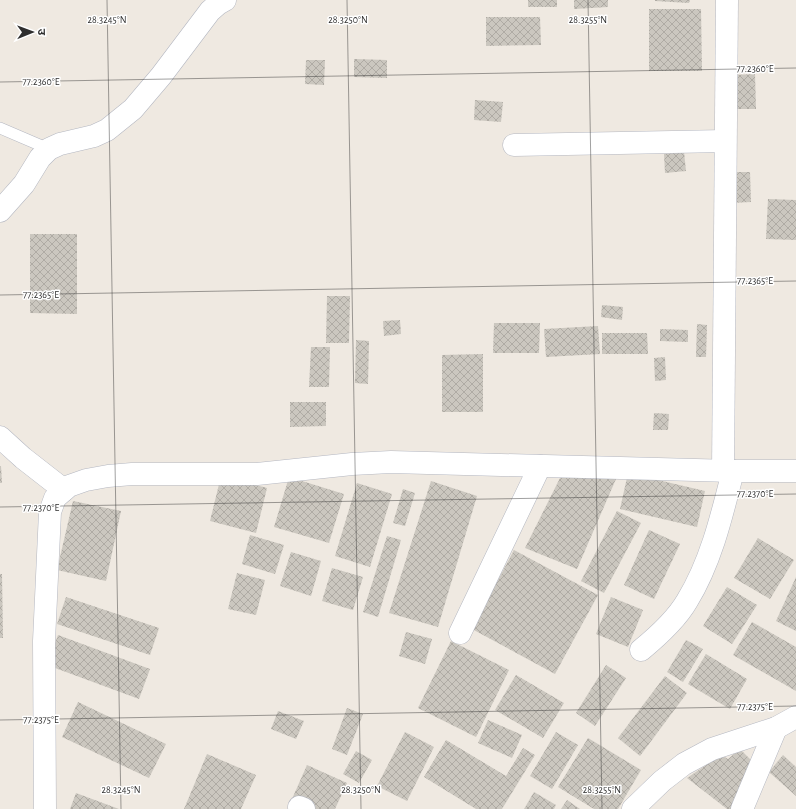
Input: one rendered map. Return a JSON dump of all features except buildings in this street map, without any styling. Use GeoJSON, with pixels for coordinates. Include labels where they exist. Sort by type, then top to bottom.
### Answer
{"type":"FeatureCollection","features":[{"type":"Feature","properties":{"kind":"street"},"geometry":{"type":"LineString","coordinates":[[0,211],[24,184],[40,158],[49,149],[60,144],[94,136],[107,130],[133,109],[161,76],[210,10],[225,0]]}},
{"type":"Feature","properties":{"kind":"street"},"geometry":{"type":"LineString","coordinates":[[641,650],[663,631],[687,602],[701,576],[718,528],[728,471],[725,141],[727,0]]}},
{"type":"Feature","properties":{"kind":"street"},"geometry":{"type":"LineString","coordinates":[[514,145],[725,141]]}},
{"type":"Feature","properties":{"kind":"street"},"geometry":{"type":"LineString","coordinates":[[0,437],[23,458],[64,490]]}},
{"type":"Feature","properties":{"kind":"street"},"geometry":{"type":"LineString","coordinates":[[45,809],[44,641],[50,512],[56,498],[69,486],[86,480],[132,474],[257,474],[352,464],[391,462],[728,471],[796,471]]}},
{"type":"Feature","properties":{"kind":"street"},"geometry":{"type":"LineString","coordinates":[[460,633],[540,466]]}},
{"type":"Feature","properties":{"kind":"street"},"geometry":{"type":"LineString","coordinates":[[633,809],[662,780],[684,764],[712,749],[776,728],[796,717]]}},
{"type":"Feature","properties":{"kind":"street"},"geometry":{"type":"LineString","coordinates":[[742,809],[776,728]]}},
{"type":"Feature","properties":{"kind":"lane"},"geometry":{"type":"LineString","coordinates":[[0,128],[49,149]]}}]}
